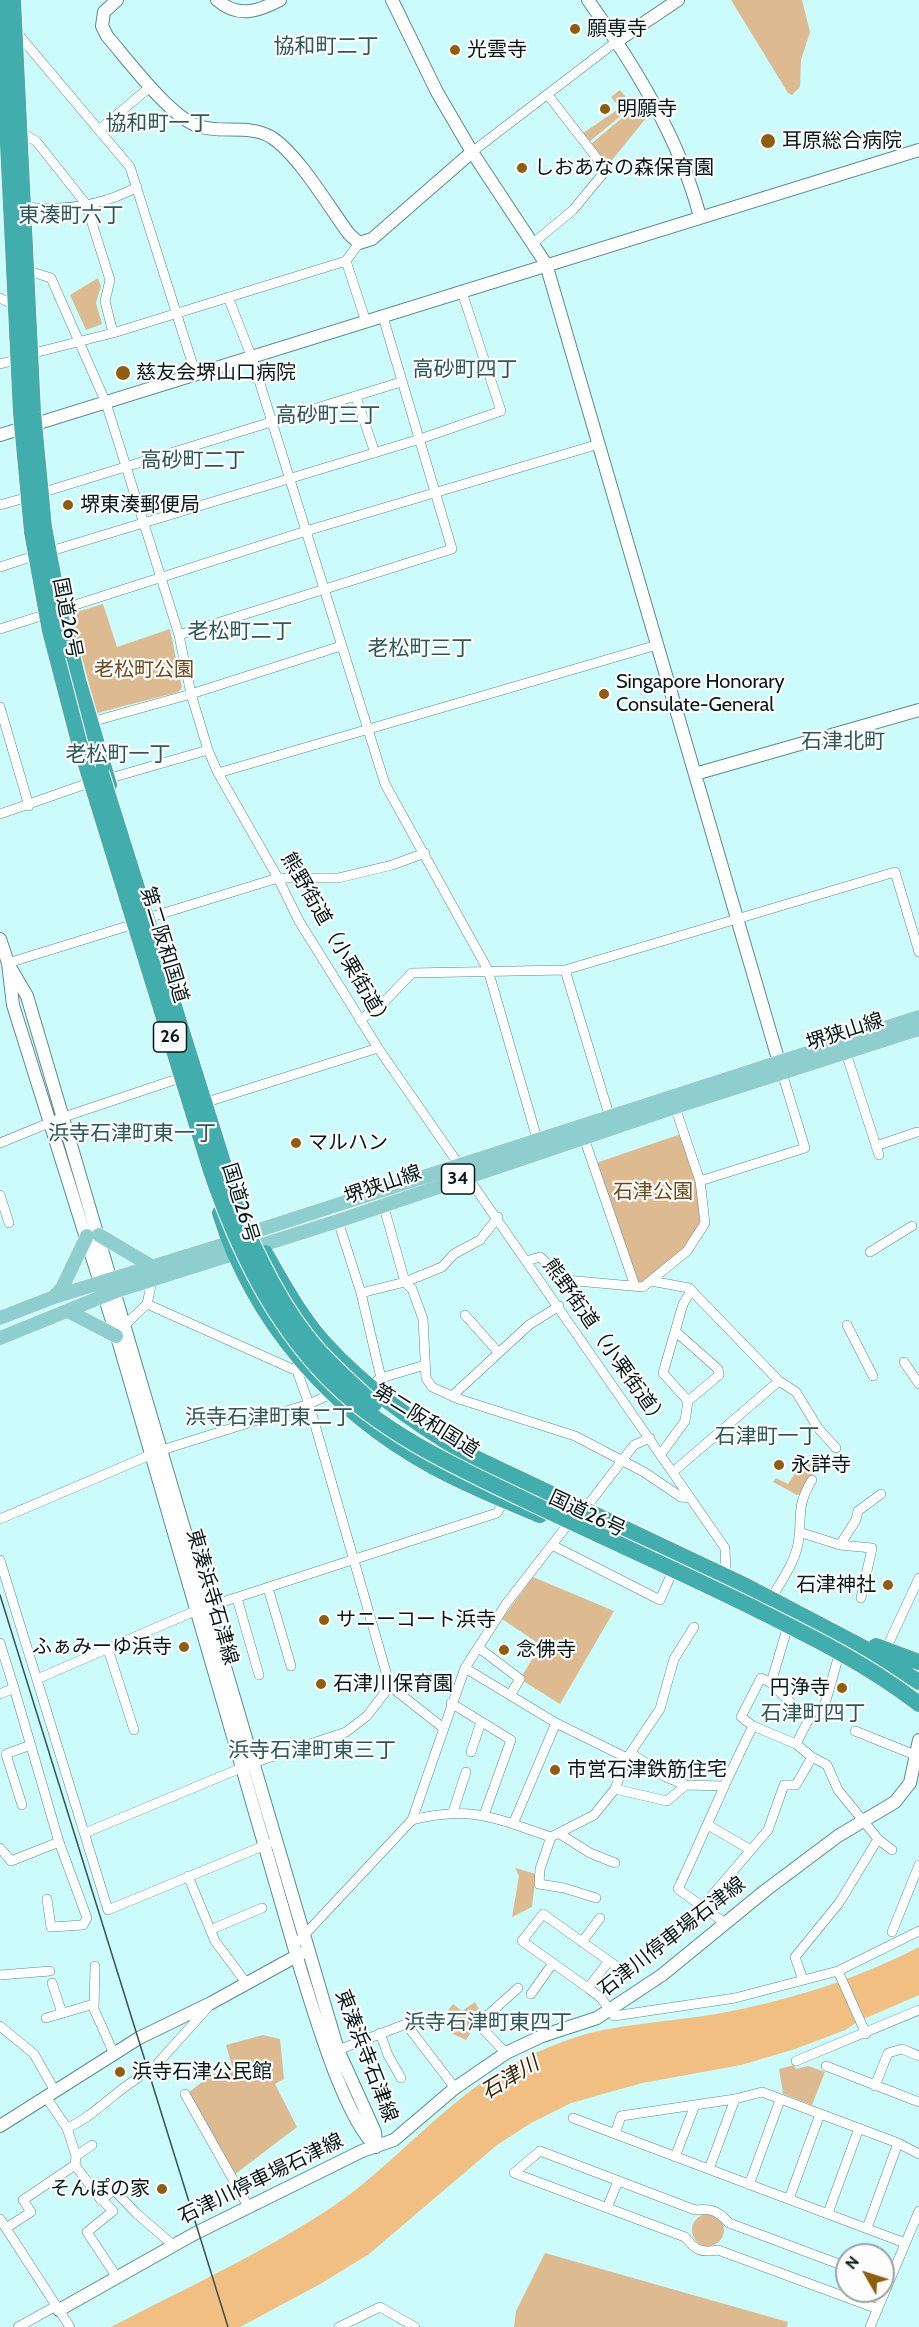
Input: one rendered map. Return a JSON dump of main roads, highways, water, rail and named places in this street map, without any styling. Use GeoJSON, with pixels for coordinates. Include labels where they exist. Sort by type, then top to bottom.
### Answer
{"type":"FeatureCollection","features":[{"type":"Feature","properties":{"kind":"highway","name":"第二阪和国道"},"geometry":{"type":"LineString","coordinates":[[1,0],[21,413],[32,532],[50,631],[79,742],[211,1171],[228,1221],[252,1273],[279,1318],[310,1358],[348,1396],[392,1429],[472,1474],[813,1637],[884,1679],[919,1704]]}},
{"type":"Feature","properties":{"kind":"highway","name":"第二阪和国道"},"geometry":{"type":"LineString","coordinates":[[15,0],[33,412],[44,527],[62,630],[89,738],[232,1192],[263,1267],[288,1309],[316,1348],[375,1405],[396,1420],[484,1470],[808,1624],[870,1660],[919,1693]]}},
{"type":"Feature","properties":{"kind":"highway","name":"国道26号"},"geometry":{"type":"LineString","coordinates":[[15,0],[38,421],[51,551],[62,610],[78,680],[107,779],[234,1192],[256,1239],[303,1315],[325,1344],[375,1382],[442,1439],[467,1454],[726,1576],[833,1630],[919,1682]]}},
{"type":"Feature","properties":{"kind":"highway","name":"国道26号"},"geometry":{"type":"LineString","coordinates":[[0,25],[8,362],[43,615],[61,688],[131,925],[231,1249],[271,1322],[301,1368],[390,1440],[432,1466],[671,1575],[839,1655],[889,1686],[919,1709]]}},
{"type":"Feature","properties":{"kind":"highway"},"geometry":{"type":"LineString","coordinates":[[833,1630],[919,1662]]}},
{"type":"Feature","properties":{"kind":"main road","name":"堺狭山線"},"geometry":{"type":"LineString","coordinates":[[0,1318],[54,1297],[108,1287],[153,1274],[465,1172],[585,1138],[919,1017]]}},
{"type":"Feature","properties":{"kind":"main road","name":"堺狭山線"},"geometry":{"type":"LineString","coordinates":[[256,1239],[338,1221],[538,1142],[610,1118],[781,1067],[846,1053],[919,1029]]}},
{"type":"Feature","properties":{"kind":"main road"},"geometry":{"type":"LineString","coordinates":[[54,1297],[62,1288],[93,1235],[153,1274]]}},
{"type":"Feature","properties":{"kind":"main road","name":"堺狭山線"},"geometry":{"type":"LineString","coordinates":[[0,1338],[68,1311],[108,1287]]}},
{"type":"Feature","properties":{"kind":"main road"},"geometry":{"type":"LineString","coordinates":[[68,1311],[116,1336]]}},
{"type":"Feature","properties":{"kind":"water","name":"石津川"},"geometry":{"type":"Polygon","coordinates":[[[919,1947],[919,1995],[859,2021],[845,2030],[795,2049],[741,2065],[642,2083],[571,2103],[531,2123],[497,2145],[369,2254],[322,2283],[240,2327],[111,2327],[253,2254],[335,2205],[381,2169],[473,2089],[522,2059],[564,2041],[590,2033],[716,2014],[795,1996],[871,1970],[919,1947]]]}},
{"type":"Feature","properties":{"kind":"tram line"},"geometry":{"type":"LineString","coordinates":[[0,1595],[228,2327]]}},
{"type":"Feature","properties":{"kind":"place","name":"願専寺"},"geometry":{"type":"Point","coordinates":[575,29]}},
{"type":"Feature","properties":{"kind":"place","name":"光雲寺"},"geometry":{"type":"Point","coordinates":[455,50]}},
{"type":"Feature","properties":{"kind":"place","name":"明願寺"},"geometry":{"type":"Point","coordinates":[605,109]}},
{"type":"Feature","properties":{"kind":"place","name":"耳原総合病院"},"geometry":{"type":"Point","coordinates":[768,141]}},
{"type":"Feature","properties":{"kind":"place","name":"しおあなの森保育園"},"geometry":{"type":"Point","coordinates":[522,168]}},
{"type":"Feature","properties":{"kind":"place","name":"慈友会堺山口病院"},"geometry":{"type":"Point","coordinates":[123,373]}},
{"type":"Feature","properties":{"kind":"place","name":"堺東湊郵便局"},"geometry":{"type":"Point","coordinates":[68,505]}},
{"type":"Feature","properties":{"kind":"place","name":"Singapore Honorary Consulate-General"},"geometry":{"type":"Point","coordinates":[604,694]}},
{"type":"Feature","properties":{"kind":"place","name":"マルハン"},"geometry":{"type":"Point","coordinates":[296,1143]}},
{"type":"Feature","properties":{"kind":"place","name":"永詳寺"},"geometry":{"type":"Point","coordinates":[779,1465]}},
{"type":"Feature","properties":{"kind":"place","name":"石津神社"},"geometry":{"type":"Point","coordinates":[888,1585]}},
{"type":"Feature","properties":{"kind":"place","name":"サニーコート浜寺"},"geometry":{"type":"Point","coordinates":[324,1620]}},
{"type":"Feature","properties":{"kind":"place","name":"ふぁみーゆ浜寺"},"geometry":{"type":"Point","coordinates":[184,1647]}},
{"type":"Feature","properties":{"kind":"place","name":"念佛寺"},"geometry":{"type":"Point","coordinates":[504,1650]}},
{"type":"Feature","properties":{"kind":"place","name":"石津川保育園"},"geometry":{"type":"Point","coordinates":[321,1684]}},
{"type":"Feature","properties":{"kind":"place","name":"円浄寺"},"geometry":{"type":"Point","coordinates":[842,1688]}},
{"type":"Feature","properties":{"kind":"place","name":"市営石津鉄筋住宅"},"geometry":{"type":"Point","coordinates":[555,1770]}},
{"type":"Feature","properties":{"kind":"place","name":"浜寺石津公民館"},"geometry":{"type":"Point","coordinates":[120,2072]}},
{"type":"Feature","properties":{"kind":"place","name":"そんぽの家"},"geometry":{"type":"Point","coordinates":[162,2189]}},
{"type":"Feature","properties":{"kind":"district","name":"協和町二丁"},"geometry":{"type":"Point","coordinates":[326,47]}},
{"type":"Feature","properties":{"kind":"district","name":"協和町一丁"},"geometry":{"type":"Point","coordinates":[158,124]}},
{"type":"Feature","properties":{"kind":"district","name":"東湊町六丁"},"geometry":{"type":"Point","coordinates":[71,216]}},
{"type":"Feature","properties":{"kind":"district","name":"高砂町四丁"},"geometry":{"type":"Point","coordinates":[465,370]}},
{"type":"Feature","properties":{"kind":"district","name":"高砂町三丁"},"geometry":{"type":"Point","coordinates":[328,416]}},
{"type":"Feature","properties":{"kind":"district","name":"高砂町二丁"},"geometry":{"type":"Point","coordinates":[193,461]}},
{"type":"Feature","properties":{"kind":"district","name":"老松町二丁"},"geometry":{"type":"Point","coordinates":[240,632]}},
{"type":"Feature","properties":{"kind":"district","name":"老松町三丁"},"geometry":{"type":"Point","coordinates":[420,649]}},
{"type":"Feature","properties":{"kind":"district","name":"石津北町"},"geometry":{"type":"Point","coordinates":[843,742]}},
{"type":"Feature","properties":{"kind":"district","name":"老松町一丁"},"geometry":{"type":"Point","coordinates":[118,755]}},
{"type":"Feature","properties":{"kind":"district","name":"浜寺石津町東一丁"},"geometry":{"type":"Point","coordinates":[132,1134]}},
{"type":"Feature","properties":{"kind":"district","name":"浜寺石津町東二丁"},"geometry":{"type":"Point","coordinates":[269,1418]}},
{"type":"Feature","properties":{"kind":"district","name":"石津町一丁"},"geometry":{"type":"Point","coordinates":[767,1437]}},
{"type":"Feature","properties":{"kind":"district","name":"石津町四丁"},"geometry":{"type":"Point","coordinates":[813,1714]}},
{"type":"Feature","properties":{"kind":"district","name":"浜寺石津町東三丁"},"geometry":{"type":"Point","coordinates":[312,1751]}},
{"type":"Feature","properties":{"kind":"district","name":"浜寺石津町東四丁"},"geometry":{"type":"Point","coordinates":[488,2023]}},
{"type":"Feature","properties":{"kind":"park label","name":"老松町公園"},"geometry":{"type":"Point","coordinates":[144,670]}},
{"type":"Feature","properties":{"kind":"park label","name":"石津公園"},"geometry":{"type":"Point","coordinates":[653,1192]}}]}
